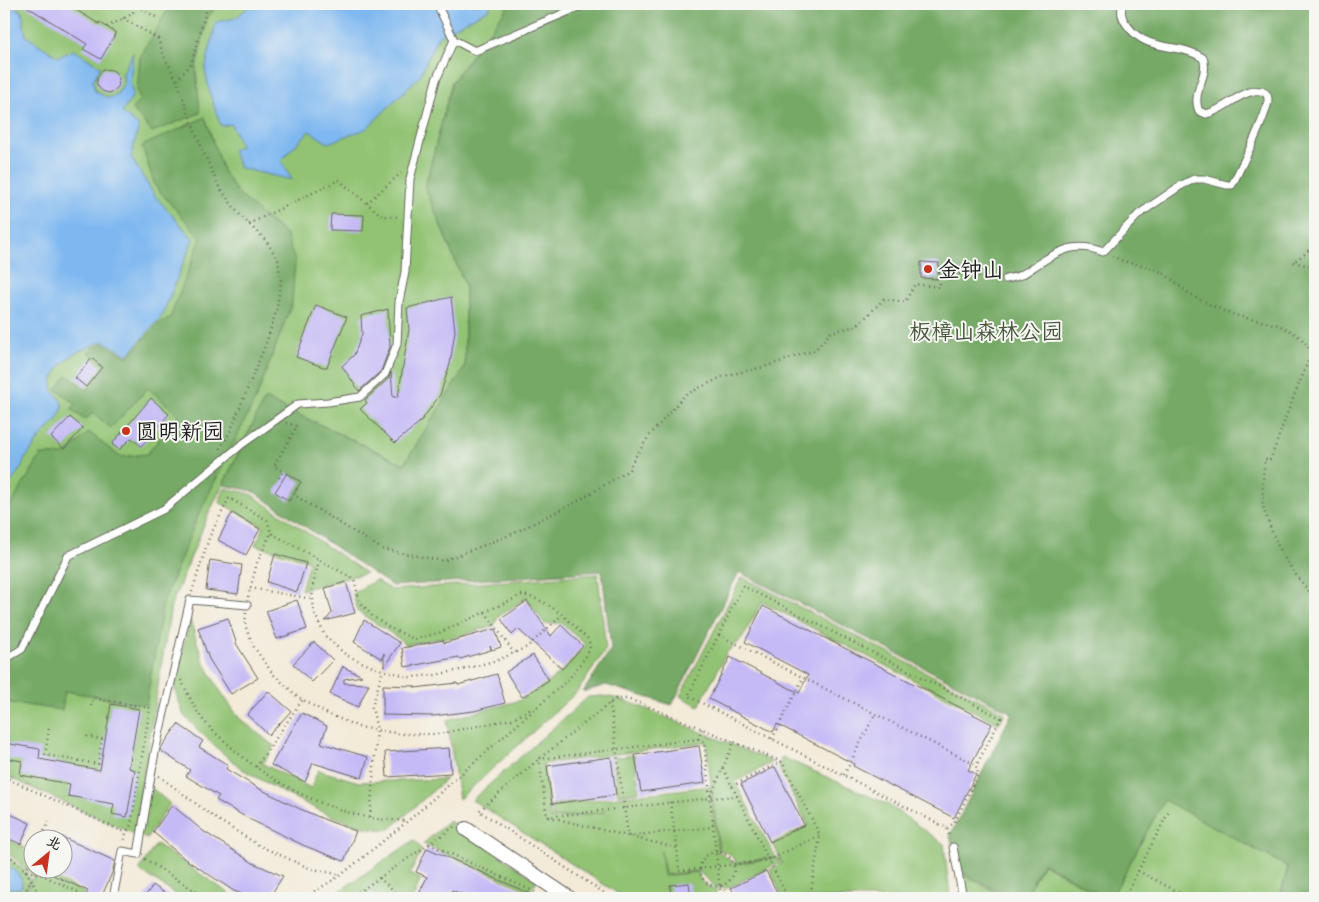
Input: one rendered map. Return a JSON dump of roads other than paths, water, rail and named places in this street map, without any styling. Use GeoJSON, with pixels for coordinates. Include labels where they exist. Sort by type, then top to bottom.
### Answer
{"type":"FeatureCollection","features":[{"type":"Feature","properties":{"kind":"street"},"geometry":{"type":"LineString","coordinates":[[466,829],[569,898]]}},
{"type":"Feature","properties":{"kind":"lane"},"geometry":{"type":"LineString","coordinates":[[437,4],[454,40],[475,51],[586,4]]}},
{"type":"Feature","properties":{"kind":"lane"},"geometry":{"type":"LineString","coordinates":[[1006,280],[1022,274],[1064,249],[1078,247],[1093,248],[1104,252],[1138,214],[1194,179],[1204,179],[1232,185],[1260,125],[1269,99],[1262,90],[1242,95],[1216,112],[1206,114],[1199,111],[1197,103],[1198,90],[1206,65],[1203,58],[1187,51],[1144,42],[1125,23],[1120,10],[1123,4]]}},
{"type":"Feature","properties":{"kind":"lane"},"geometry":{"type":"LineString","coordinates":[[4,660],[22,649],[68,556],[164,508],[240,445],[298,404],[360,397],[385,374],[397,344],[399,302],[405,272],[410,179],[436,80],[454,40]]}},
{"type":"Feature","properties":{"kind":"lane"},"geometry":{"type":"LineString","coordinates":[[113,898],[122,851],[138,854],[152,770],[190,600],[247,605]]}},
{"type":"Feature","properties":{"kind":"lane"},"geometry":{"type":"LineString","coordinates":[[953,847],[963,898]]}},
{"type":"Feature","properties":{"kind":"water"},"geometry":{"type":"Polygon","coordinates":[[[4,4],[22,11],[26,36],[58,57],[74,50],[101,67],[93,81],[95,91],[108,98],[116,96],[124,84],[123,74],[133,52],[130,82],[133,95],[122,113],[139,126],[131,157],[154,195],[193,239],[162,316],[128,355],[103,341],[81,350],[61,366],[55,374],[52,387],[63,408],[56,421],[40,438],[25,459],[12,481],[4,488],[4,4]]]}},
{"type":"Feature","properties":{"kind":"water"},"geometry":{"type":"Polygon","coordinates":[[[252,4],[491,4],[489,9],[438,36],[420,76],[366,129],[328,143],[309,131],[281,160],[292,180],[240,168],[232,150],[241,146],[231,124],[221,126],[210,94],[205,70],[216,22],[236,18],[252,4]]]}},
{"type":"Feature","properties":{"kind":"water"},"geometry":{"type":"Polygon","coordinates":[[[4,862],[20,877],[22,884],[21,888],[4,887],[4,862]]]}},
{"type":"Feature","properties":{"kind":"place","name":"金钟山"},"geometry":{"type":"Point","coordinates":[928,269]}},
{"type":"Feature","properties":{"kind":"place","name":"圆明新园"},"geometry":{"type":"Point","coordinates":[126,431]}},
{"type":"Feature","properties":{"kind":"park label","name":"板樟山森林公园"},"geometry":{"type":"Point","coordinates":[986,331]}}]}
